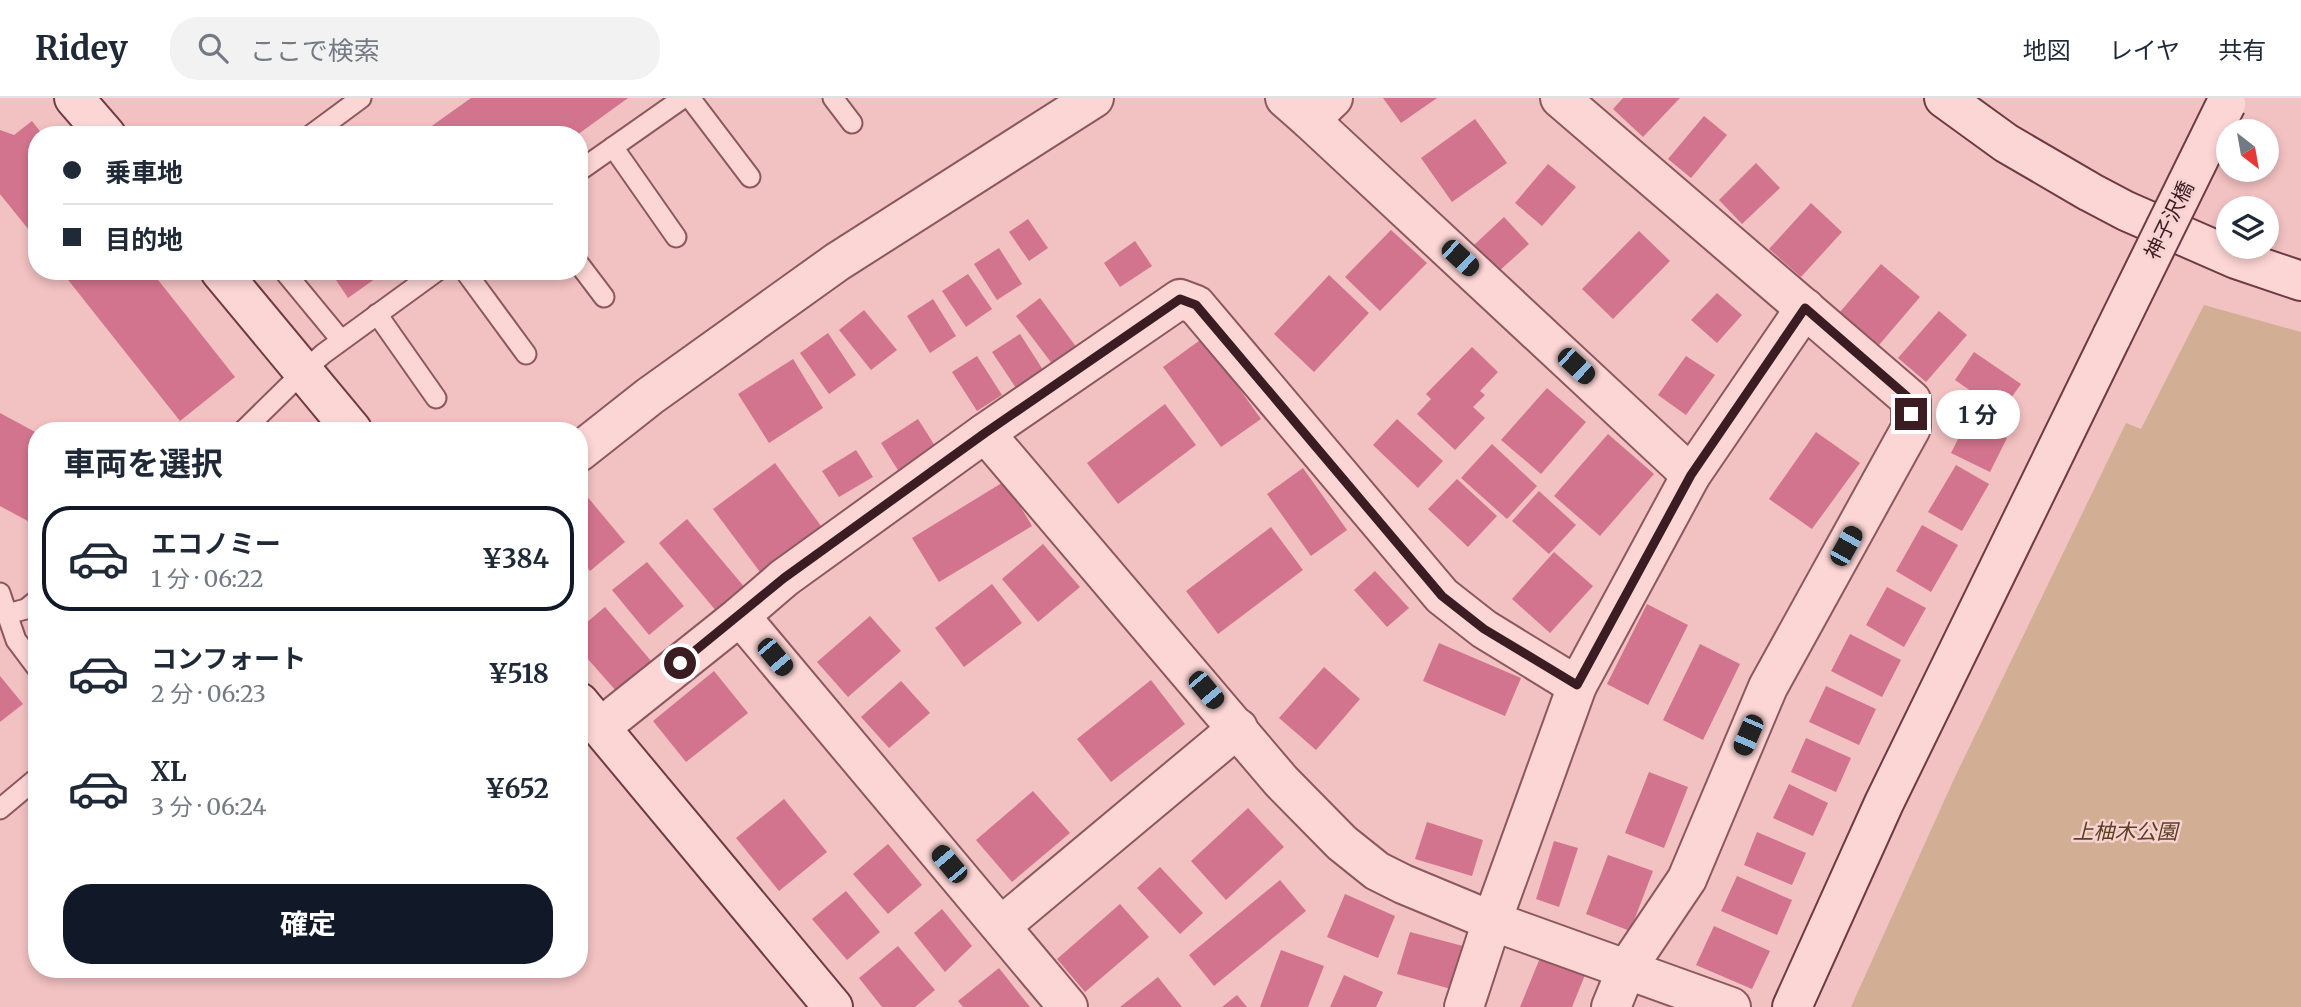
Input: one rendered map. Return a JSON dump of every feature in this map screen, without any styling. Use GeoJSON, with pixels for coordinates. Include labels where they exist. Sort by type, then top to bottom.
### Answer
{"type":"FeatureCollection","features":[{"type":"Feature","properties":{"kind":"street"},"geometry":{"type":"LineString","coordinates":[[74,98],[98,126]]}},
{"type":"Feature","properties":{"kind":"street"},"geometry":{"type":"LineString","coordinates":[[588,446],[650,396],[837,262],[1094,98]]}},
{"type":"Feature","properties":{"kind":"street"},"geometry":{"type":"LineString","coordinates":[[1560,98],[1911,400],[1911,428],[1768,687],[1687,878],[1627,968],[1611,1007]]}},
{"type":"Feature","properties":{"kind":"street"},"geometry":{"type":"LineString","coordinates":[[1944,98],[2006,143],[2090,192],[2236,259],[2301,281]]}},
{"type":"Feature","properties":{"kind":"street","name":"神子沢橋"},"geometry":{"type":"LineString","coordinates":[[1792,1007],[1884,803],[2227,101]]}},
{"type":"Feature","properties":{"kind":"street"},"geometry":{"type":"LineString","coordinates":[[1310,105],[1691,475]]}},
{"type":"Feature","properties":{"kind":"street"},"geometry":{"type":"LineString","coordinates":[[227,280],[345,422]]}},
{"type":"Feature","properties":{"kind":"street"},"geometry":{"type":"LineString","coordinates":[[833,1007],[590,714],[740,615],[784,578],[985,433],[1180,299],[1196,305],[1442,596],[1484,629],[1577,685]]}},
{"type":"Feature","properties":{"kind":"street"},"geometry":{"type":"LineString","coordinates":[[1464,1007],[1577,685],[1691,475],[1805,308]]}},
{"type":"Feature","properties":{"kind":"street"},"geometry":{"type":"LineString","coordinates":[[985,433],[1281,781],[1342,844],[1368,864],[1403,884],[1492,921],[1731,1007]]}},
{"type":"Feature","properties":{"kind":"street"},"geometry":{"type":"LineString","coordinates":[[740,615],[1068,1007]]}},
{"type":"Feature","properties":{"kind":"street"},"geometry":{"type":"LineString","coordinates":[[1001,926],[1238,728]]}},
{"type":"Feature","properties":{"kind":"lane"},"geometry":{"type":"LineString","coordinates":[[323,126],[361,98]]}},
{"type":"Feature","properties":{"kind":"lane"},"geometry":{"type":"LineString","coordinates":[[588,165],[683,98]]}},
{"type":"Feature","properties":{"kind":"lane"},"geometry":{"type":"LineString","coordinates":[[690,98],[750,177]]}},
{"type":"Feature","properties":{"kind":"lane"},"geometry":{"type":"LineString","coordinates":[[833,98],[852,123]]}},
{"type":"Feature","properties":{"kind":"lane"},"geometry":{"type":"LineString","coordinates":[[613,147],[676,237]]}},
{"type":"Feature","properties":{"kind":"lane"},"geometry":{"type":"LineString","coordinates":[[588,276],[604,297]]}},
{"type":"Feature","properties":{"kind":"lane"},"geometry":{"type":"LineString","coordinates":[[291,280],[341,340]]}},
{"type":"Feature","properties":{"kind":"lane"},"geometry":{"type":"LineString","coordinates":[[256,422],[303,372],[341,340],[424,280]]}},
{"type":"Feature","properties":{"kind":"lane"},"geometry":{"type":"LineString","coordinates":[[472,280],[526,354]]}},
{"type":"Feature","properties":{"kind":"lane"},"geometry":{"type":"LineString","coordinates":[[377,314],[436,398]]}},
{"type":"Feature","properties":{"kind":"lane"},"geometry":{"type":"LineString","coordinates":[[0,593],[16,639],[28,656]]}},
{"type":"Feature","properties":{"kind":"lane"},"geometry":{"type":"LineString","coordinates":[[7,614],[28,607]]}},
{"type":"Feature","properties":{"kind":"lane"},"geometry":{"type":"LineString","coordinates":[[0,809],[28,786]]}},
{"type":"Feature","properties":{"kind":"green space","name":"上柚木公園"},"geometry":{"type":"Polygon","coordinates":[[[2204,305],[2301,332],[2301,1007],[1851,1007],[1954,779],[2126,423],[2141,429],[2204,305]]]}},
{"type":"Feature","properties":{"kind":"building"},"geometry":{"type":"Polygon","coordinates":[[[471,98],[628,98],[588,127],[432,126],[471,98]]]}},
{"type":"Feature","properties":{"kind":"building"},"geometry":{"type":"Polygon","coordinates":[[[1383,98],[1437,98],[1401,123],[1383,98]]]}},
{"type":"Feature","properties":{"kind":"building"},"geometry":{"type":"Polygon","coordinates":[[[1623,98],[1680,98],[1643,137],[1613,109],[1623,98]]]}},
{"type":"Feature","properties":{"kind":"building"},"geometry":{"type":"Polygon","coordinates":[[[1704,116],[1727,135],[1691,178],[1668,159],[1704,116]]]}},
{"type":"Feature","properties":{"kind":"building"},"geometry":{"type":"Polygon","coordinates":[[[1475,119],[1507,163],[1452,202],[1421,158],[1475,119]]]}},
{"type":"Feature","properties":{"kind":"building"},"geometry":{"type":"Polygon","coordinates":[[[32,121],[36,126],[28,126],[28,229],[0,194],[0,130],[14,135],[32,121]]]}},
{"type":"Feature","properties":{"kind":"building"},"geometry":{"type":"Polygon","coordinates":[[[1756,163],[1780,188],[1742,224],[1719,200],[1756,163]]]}},
{"type":"Feature","properties":{"kind":"building"},"geometry":{"type":"Polygon","coordinates":[[[1548,164],[1576,187],[1542,226],[1515,203],[1548,164]]]}},
{"type":"Feature","properties":{"kind":"building"},"geometry":{"type":"Polygon","coordinates":[[[1811,203],[1842,232],[1801,277],[1769,249],[1811,203]]]}},
{"type":"Feature","properties":{"kind":"building"},"geometry":{"type":"Polygon","coordinates":[[[1504,217],[1529,244],[1498,272],[1473,246],[1504,217]]]}},
{"type":"Feature","properties":{"kind":"building"},"geometry":{"type":"Polygon","coordinates":[[[1028,219],[1048,248],[1029,261],[1009,232],[1028,219]]]}},
{"type":"Feature","properties":{"kind":"building"},"geometry":{"type":"Polygon","coordinates":[[[1391,230],[1427,263],[1380,311],[1345,277],[1391,230]]]}},
{"type":"Feature","properties":{"kind":"building"},"geometry":{"type":"Polygon","coordinates":[[[1639,231],[1670,261],[1613,319],[1582,289],[1639,231]]]}},
{"type":"Feature","properties":{"kind":"building"},"geometry":{"type":"Polygon","coordinates":[[[1135,241],[1152,266],[1120,287],[1104,263],[1135,241]]]}},
{"type":"Feature","properties":{"kind":"building"},"geometry":{"type":"Polygon","coordinates":[[[999,248],[1022,284],[997,300],[974,264],[999,248]]]}},
{"type":"Feature","properties":{"kind":"building"},"geometry":{"type":"Polygon","coordinates":[[[1881,264],[1920,297],[1879,345],[1840,312],[1881,264]]]}},
{"type":"Feature","properties":{"kind":"building"},"geometry":{"type":"Polygon","coordinates":[[[968,274],[992,309],[966,327],[942,291],[968,274]]]}},
{"type":"Feature","properties":{"kind":"building"},"geometry":{"type":"Polygon","coordinates":[[[1329,275],[1369,313],[1314,372],[1274,334],[1329,275]]]}},
{"type":"Feature","properties":{"kind":"building"},"geometry":{"type":"Polygon","coordinates":[[[68,280],[158,280],[235,377],[180,421],[68,280]]]}},
{"type":"Feature","properties":{"kind":"building"},"geometry":{"type":"Polygon","coordinates":[[[336,280],[373,280],[348,298],[336,280]]]}},
{"type":"Feature","properties":{"kind":"building"},"geometry":{"type":"Polygon","coordinates":[[[1717,293],[1742,315],[1717,343],[1691,320],[1717,293]]]}},
{"type":"Feature","properties":{"kind":"building"},"geometry":{"type":"Polygon","coordinates":[[[1040,298],[1077,348],[1053,365],[1016,316],[1040,298]]]}},
{"type":"Feature","properties":{"kind":"building"},"geometry":{"type":"Polygon","coordinates":[[[933,299],[956,336],[930,353],[907,316],[933,299]]]}},
{"type":"Feature","properties":{"kind":"building"},"geometry":{"type":"Polygon","coordinates":[[[864,310],[897,350],[871,370],[839,330],[864,310]]]}},
{"type":"Feature","properties":{"kind":"building"},"geometry":{"type":"Polygon","coordinates":[[[1939,311],[1967,335],[1926,382],[1898,358],[1939,311]]]}},
{"type":"Feature","properties":{"kind":"building"},"geometry":{"type":"Polygon","coordinates":[[[828,333],[856,375],[829,394],[800,353],[828,333]]]}},
{"type":"Feature","properties":{"kind":"building"},"geometry":{"type":"Polygon","coordinates":[[[1020,334],[1045,373],[1018,391],[992,352],[1020,334]]]}},
{"type":"Feature","properties":{"kind":"building"},"geometry":{"type":"Polygon","coordinates":[[[1203,338],[1261,419],[1221,447],[1163,367],[1203,338]]]}},
{"type":"Feature","properties":{"kind":"building"},"geometry":{"type":"Polygon","coordinates":[[[1472,347],[1498,372],[1480,391],[1485,395],[1473,407],[1485,418],[1455,450],[1417,414],[1431,399],[1426,394],[1472,347]]]}},
{"type":"Feature","properties":{"kind":"building"},"geometry":{"type":"Polygon","coordinates":[[[1974,352],[2021,384],[2001,412],[1955,380],[1974,352]]]}},
{"type":"Feature","properties":{"kind":"building"},"geometry":{"type":"Polygon","coordinates":[[[977,356],[1002,395],[977,411],[952,372],[977,356]]]}},
{"type":"Feature","properties":{"kind":"building"},"geometry":{"type":"Polygon","coordinates":[[[1686,356],[1715,375],[1686,415],[1658,395],[1686,356]]]}},
{"type":"Feature","properties":{"kind":"building"},"geometry":{"type":"Polygon","coordinates":[[[793,359],[823,408],[769,443],[738,394],[793,359]]]}},
{"type":"Feature","properties":{"kind":"building"},"geometry":{"type":"Polygon","coordinates":[[[1547,388],[1586,422],[1541,474],[1501,440],[1547,388]]]}},
{"type":"Feature","properties":{"kind":"building"},"geometry":{"type":"Polygon","coordinates":[[[1165,404],[1196,445],[1118,504],[1087,463],[1165,404]]]}},
{"type":"Feature","properties":{"kind":"building"},"geometry":{"type":"Polygon","coordinates":[[[0,413],[28,428],[28,521],[0,506],[0,413]]]}},
{"type":"Feature","properties":{"kind":"building"},"geometry":{"type":"Polygon","coordinates":[[[918,419],[942,457],[904,480],[881,443],[918,419]]]}},
{"type":"Feature","properties":{"kind":"building"},"geometry":{"type":"Polygon","coordinates":[[[1397,419],[1443,461],[1418,488],[1373,445],[1397,419]]]}},
{"type":"Feature","properties":{"kind":"building"},"geometry":{"type":"Polygon","coordinates":[[[1968,419],[2007,438],[1990,472],[1951,453],[1968,419]]]}},
{"type":"Feature","properties":{"kind":"building"},"geometry":{"type":"Polygon","coordinates":[[[1816,432],[1860,463],[1812,529],[1769,499],[1816,432]]]}},
{"type":"Feature","properties":{"kind":"building"},"geometry":{"type":"Polygon","coordinates":[[[1608,434],[1654,474],[1600,536],[1554,496],[1608,434]]]}},
{"type":"Feature","properties":{"kind":"building"},"geometry":{"type":"Polygon","coordinates":[[[1492,444],[1537,486],[1507,519],[1461,478],[1492,444]]]}},
{"type":"Feature","properties":{"kind":"building"},"geometry":{"type":"Polygon","coordinates":[[[856,450],[873,477],[839,497],[822,471],[856,450]]]}},
{"type":"Feature","properties":{"kind":"building"},"geometry":{"type":"Polygon","coordinates":[[[775,463],[821,526],[760,572],[713,509],[775,463]]]}},
{"type":"Feature","properties":{"kind":"building"},"geometry":{"type":"Polygon","coordinates":[[[1956,465],[1989,484],[1962,531],[1928,512],[1956,465]]]}},
{"type":"Feature","properties":{"kind":"building"},"geometry":{"type":"Polygon","coordinates":[[[1303,468],[1347,530],[1311,556],[1267,494],[1303,468]]]}},
{"type":"Feature","properties":{"kind":"building"},"geometry":{"type":"Polygon","coordinates":[[[1457,479],[1497,516],[1468,547],[1428,509],[1457,479]]]}},
{"type":"Feature","properties":{"kind":"building"},"geometry":{"type":"Polygon","coordinates":[[[1005,481],[1032,526],[939,582],[912,538],[1005,481]]]}},
{"type":"Feature","properties":{"kind":"building"},"geometry":{"type":"Polygon","coordinates":[[[1539,491],[1576,525],[1549,554],[1512,521],[1539,491]]]}},
{"type":"Feature","properties":{"kind":"building"},"geometry":{"type":"Polygon","coordinates":[[[588,498],[625,542],[590,571],[588,568],[588,498]]]}},
{"type":"Feature","properties":{"kind":"building"},"geometry":{"type":"Polygon","coordinates":[[[687,519],[746,589],[717,612],[659,543],[687,519]]]}},
{"type":"Feature","properties":{"kind":"building"},"geometry":{"type":"Polygon","coordinates":[[[1922,525],[1958,545],[1931,592],[1896,571],[1922,525]]]}},
{"type":"Feature","properties":{"kind":"building"},"geometry":{"type":"Polygon","coordinates":[[[1271,527],[1303,570],[1218,634],[1186,591],[1271,527]]]}},
{"type":"Feature","properties":{"kind":"building"},"geometry":{"type":"Polygon","coordinates":[[[1043,544],[1080,587],[1038,622],[1002,579],[1043,544]]]}},
{"type":"Feature","properties":{"kind":"building"},"geometry":{"type":"Polygon","coordinates":[[[1554,552],[1593,586],[1550,633],[1512,599],[1554,552]]]}},
{"type":"Feature","properties":{"kind":"building"},"geometry":{"type":"Polygon","coordinates":[[[647,562],[684,606],[649,635],[612,590],[647,562]]]}},
{"type":"Feature","properties":{"kind":"building"},"geometry":{"type":"Polygon","coordinates":[[[1375,571],[1409,608],[1387,627],[1354,590],[1375,571]]]}},
{"type":"Feature","properties":{"kind":"building"},"geometry":{"type":"Polygon","coordinates":[[[992,584],[1022,623],[964,667],[935,628],[992,584]]]}},
{"type":"Feature","properties":{"kind":"building"},"geometry":{"type":"Polygon","coordinates":[[[1887,587],[1926,608],[1904,647],[1866,625],[1887,587]]]}},
{"type":"Feature","properties":{"kind":"building"},"geometry":{"type":"Polygon","coordinates":[[[1647,604],[1688,625],[1648,705],[1607,684],[1647,604]]]}},
{"type":"Feature","properties":{"kind":"building"},"geometry":{"type":"Polygon","coordinates":[[[605,607],[652,662],[617,692],[588,659],[588,621],[605,607]]]}},
{"type":"Feature","properties":{"kind":"building"},"geometry":{"type":"Polygon","coordinates":[[[870,616],[901,651],[848,697],[817,662],[870,616]]]}},
{"type":"Feature","properties":{"kind":"building"},"geometry":{"type":"Polygon","coordinates":[[[1850,634],[1901,660],[1882,697],[1831,671],[1850,634]]]}},
{"type":"Feature","properties":{"kind":"building"},"geometry":{"type":"Polygon","coordinates":[[[1439,643],[1521,678],[1505,716],[1423,681],[1439,643]]]}},
{"type":"Feature","properties":{"kind":"building"},"geometry":{"type":"Polygon","coordinates":[[[1700,644],[1740,664],[1703,740],[1663,720],[1700,644]]]}},
{"type":"Feature","properties":{"kind":"building"},"geometry":{"type":"Polygon","coordinates":[[[1324,667],[1360,699],[1316,750],[1279,718],[1324,667]]]}},
{"type":"Feature","properties":{"kind":"building"},"geometry":{"type":"Polygon","coordinates":[[[714,671],[748,713],[686,762],[653,721],[714,671]]]}},
{"type":"Feature","properties":{"kind":"building"},"geometry":{"type":"Polygon","coordinates":[[[0,676],[23,704],[0,722],[0,676]]]}},
{"type":"Feature","properties":{"kind":"building"},"geometry":{"type":"Polygon","coordinates":[[[1151,680],[1185,724],[1111,782],[1077,739],[1151,680]]]}},
{"type":"Feature","properties":{"kind":"building"},"geometry":{"type":"Polygon","coordinates":[[[901,681],[930,713],[889,748],[861,717],[901,681]]]}},
{"type":"Feature","properties":{"kind":"building"},"geometry":{"type":"Polygon","coordinates":[[[1826,686],[1876,709],[1859,745],[1809,722],[1826,686]]]}},
{"type":"Feature","properties":{"kind":"building"},"geometry":{"type":"Polygon","coordinates":[[[1806,738],[1851,758],[1836,792],[1791,772],[1806,738]]]}},
{"type":"Feature","properties":{"kind":"building"},"geometry":{"type":"Polygon","coordinates":[[[1649,772],[1688,787],[1664,848],[1625,833],[1649,772]]]}},
{"type":"Feature","properties":{"kind":"building"},"geometry":{"type":"Polygon","coordinates":[[[1789,784],[1828,803],[1813,836],[1773,818],[1789,784]]]}},
{"type":"Feature","properties":{"kind":"building"},"geometry":{"type":"Polygon","coordinates":[[[1033,791],[1070,833],[1012,882],[976,840],[1033,791]]]}},
{"type":"Feature","properties":{"kind":"building"},"geometry":{"type":"Polygon","coordinates":[[[784,799],[827,852],[779,891],[736,838],[784,799]]]}},
{"type":"Feature","properties":{"kind":"building"},"geometry":{"type":"Polygon","coordinates":[[[1248,808],[1284,847],[1226,900],[1191,861],[1248,808]]]}},
{"type":"Feature","properties":{"kind":"building"},"geometry":{"type":"Polygon","coordinates":[[[1427,822],[1483,840],[1472,876],[1415,859],[1427,822]]]}},
{"type":"Feature","properties":{"kind":"building"},"geometry":{"type":"Polygon","coordinates":[[[1757,832],[1806,853],[1792,885],[1744,865],[1757,832]]]}},
{"type":"Feature","properties":{"kind":"building"},"geometry":{"type":"Polygon","coordinates":[[[1554,841],[1578,848],[1559,907],[1536,899],[1554,841]]]}},
{"type":"Feature","properties":{"kind":"building"},"geometry":{"type":"Polygon","coordinates":[[[888,844],[922,885],[888,914],[853,874],[888,844]]]}},
{"type":"Feature","properties":{"kind":"building"},"geometry":{"type":"Polygon","coordinates":[[[1608,855],[1653,871],[1630,931],[1586,914],[1608,855]]]}},
{"type":"Feature","properties":{"kind":"building"},"geometry":{"type":"Polygon","coordinates":[[[1160,867],[1203,913],[1180,934],[1137,888],[1160,867]]]}},
{"type":"Feature","properties":{"kind":"building"},"geometry":{"type":"Polygon","coordinates":[[[1737,876],[1792,900],[1777,935],[1721,911],[1737,876]]]}},
{"type":"Feature","properties":{"kind":"building"},"geometry":{"type":"Polygon","coordinates":[[[1280,880],[1306,911],[1214,986],[1189,955],[1280,880]]]}},
{"type":"Feature","properties":{"kind":"building"},"geometry":{"type":"Polygon","coordinates":[[[846,891],[880,932],[847,960],[812,919],[846,891]]]}},
{"type":"Feature","properties":{"kind":"building"},"geometry":{"type":"Polygon","coordinates":[[[1345,894],[1395,916],[1378,958],[1327,937],[1345,894]]]}},
{"type":"Feature","properties":{"kind":"building"},"geometry":{"type":"Polygon","coordinates":[[[1120,904],[1149,937],[1085,992],[1057,959],[1120,904]]]}},
{"type":"Feature","properties":{"kind":"building"},"geometry":{"type":"Polygon","coordinates":[[[942,909],[972,946],[945,972],[914,933],[942,909]]]}},
{"type":"Feature","properties":{"kind":"building"},"geometry":{"type":"Polygon","coordinates":[[[1714,926],[1770,951],[1752,989],[1696,965],[1714,926]]]}},
{"type":"Feature","properties":{"kind":"building"},"geometry":{"type":"Polygon","coordinates":[[[1410,932],[1463,946],[1451,989],[1397,974],[1410,932]]]}},
{"type":"Feature","properties":{"kind":"building"},"geometry":{"type":"Polygon","coordinates":[[[898,946],[935,990],[915,1007],[882,1007],[859,978],[898,946]]]}},
{"type":"Feature","properties":{"kind":"building"},"geometry":{"type":"Polygon","coordinates":[[[1281,950],[1324,966],[1308,1007],[1260,1007],[1281,950]]]}},
{"type":"Feature","properties":{"kind":"building"},"geometry":{"type":"Polygon","coordinates":[[[1540,958],[1585,975],[1572,1007],[1520,1007],[1540,958]]]}},
{"type":"Feature","properties":{"kind":"building"},"geometry":{"type":"Polygon","coordinates":[[[999,968],[1030,1007],[963,1007],[958,1001],[999,968]]]}},
{"type":"Feature","properties":{"kind":"building"},"geometry":{"type":"Polygon","coordinates":[[[1344,975],[1383,992],[1376,1007],[1330,1007],[1344,975]]]}},
{"type":"Feature","properties":{"kind":"building"},"geometry":{"type":"Polygon","coordinates":[[[1158,977],[1182,1007],[1120,1007],[1158,977]]]}},
{"type":"Feature","properties":{"kind":"building"},"geometry":{"type":"Polygon","coordinates":[[[1237,995],[1247,1007],[1222,1007],[1237,995]]]}},
{"type":"Feature","properties":{"kind":"route"},"geometry":{"type":"LineString","coordinates":[[680,663],[784,578],[985,433],[1180,299],[1196,305],[1442,596],[1484,629],[1577,685],[1691,475],[1805,308],[1911,400],[1911,414]]}}]}
